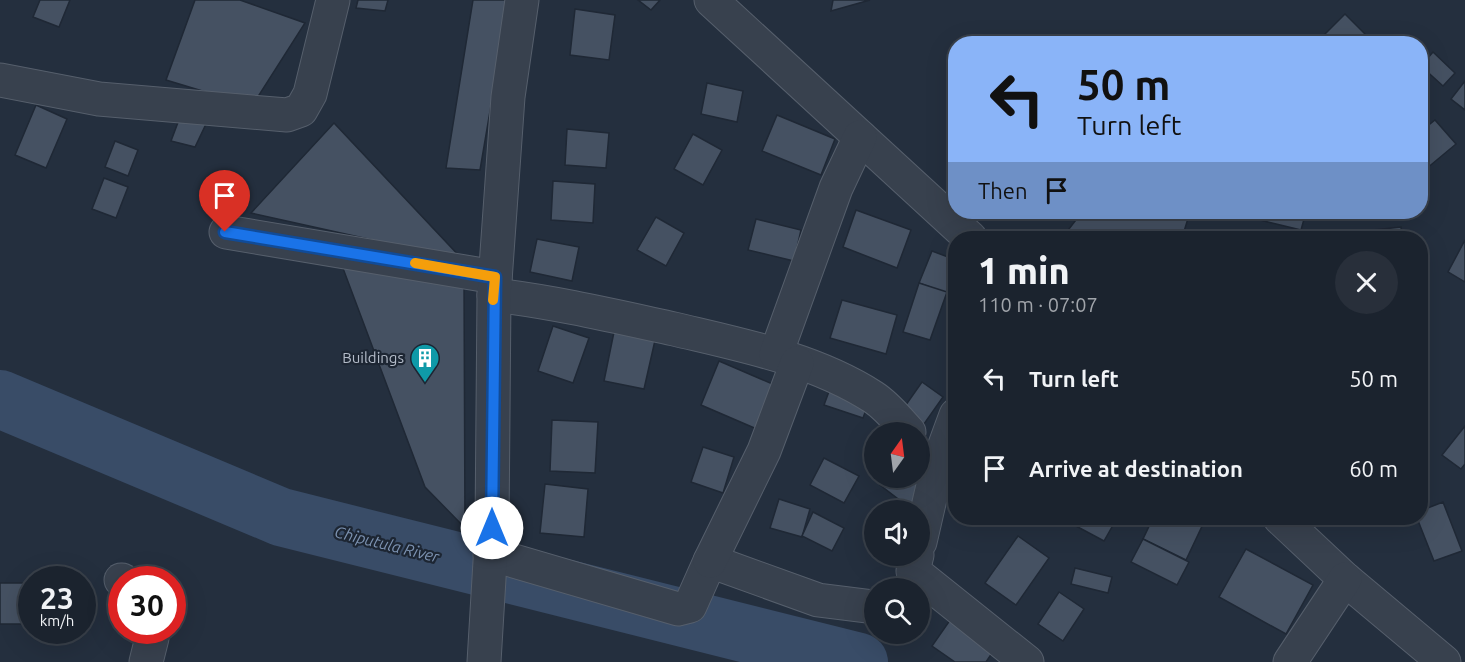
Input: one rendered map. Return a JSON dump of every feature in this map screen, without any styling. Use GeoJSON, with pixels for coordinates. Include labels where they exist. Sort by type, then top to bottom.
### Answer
{"type":"FeatureCollection","features":[{"type":"Feature","properties":{"kind":"street"},"geometry":{"type":"LineString","coordinates":[[0,80],[99,99],[287,115],[302,110],[310,94],[333,0]]}},
{"type":"Feature","properties":{"kind":"street"},"geometry":{"type":"LineString","coordinates":[[484,662],[489,567],[494,286],[508,97],[522,0]]}},
{"type":"Feature","properties":{"kind":"street"},"geometry":{"type":"LineString","coordinates":[[711,0],[948,218]]}},
{"type":"Feature","properties":{"kind":"street"},"geometry":{"type":"LineString","coordinates":[[489,567],[678,609],[690,606],[764,451],[787,358],[836,188],[860,136]]}},
{"type":"Feature","properties":{"kind":"street"},"geometry":{"type":"LineString","coordinates":[[950,219],[962,231]]}},
{"type":"Feature","properties":{"kind":"street"},"geometry":{"type":"LineString","coordinates":[[225,232],[494,286],[529,299],[629,319],[787,358],[847,383],[874,398],[899,422]]}},
{"type":"Feature","properties":{"kind":"street"},"geometry":{"type":"LineString","coordinates":[[930,451],[948,426]]}},
{"type":"Feature","properties":{"kind":"street"},"geometry":{"type":"LineString","coordinates":[[1287,525],[1345,579],[1444,662]]}},
{"type":"Feature","properties":{"kind":"street"},"geometry":{"type":"LineString","coordinates":[[710,561],[818,600],[864,606]]}},
{"type":"Feature","properties":{"kind":"street"},"geometry":{"type":"LineString","coordinates":[[916,566],[1027,662]]}},
{"type":"Feature","properties":{"kind":"street"},"geometry":{"type":"LineString","coordinates":[[1290,662],[1345,579]]}},
{"type":"Feature","properties":{"kind":"street"},"geometry":{"type":"LineString","coordinates":[[146,662],[150,644]]}},
{"type":"Feature","properties":{"kind":"building"},"geometry":{"type":"Polygon","coordinates":[[[40,0],[70,0],[59,27],[33,17],[40,0]]]}},
{"type":"Feature","properties":{"kind":"building"},"geometry":{"type":"Polygon","coordinates":[[[195,0],[240,0],[305,23],[252,106],[166,80],[195,0]]]}},
{"type":"Feature","properties":{"kind":"building"},"geometry":{"type":"Polygon","coordinates":[[[358,0],[388,0],[385,11],[356,8],[358,0]]]}},
{"type":"Feature","properties":{"kind":"building"},"geometry":{"type":"Polygon","coordinates":[[[473,0],[509,0],[480,170],[446,168],[473,0]]]}},
{"type":"Feature","properties":{"kind":"building"},"geometry":{"type":"Polygon","coordinates":[[[638,0],[660,0],[651,10],[638,0]]]}},
{"type":"Feature","properties":{"kind":"building"},"geometry":{"type":"Polygon","coordinates":[[[833,0],[870,0],[831,11],[833,0]]]}},
{"type":"Feature","properties":{"kind":"building"},"geometry":{"type":"Polygon","coordinates":[[[575,9],[615,15],[609,60],[570,55],[575,9]]]}},
{"type":"Feature","properties":{"kind":"building"},"geometry":{"type":"Polygon","coordinates":[[[1345,14],[1367,36],[1323,36],[1345,14]]]}},
{"type":"Feature","properties":{"kind":"building"},"geometry":{"type":"Polygon","coordinates":[[[1433,52],[1455,73],[1443,86],[1428,72],[1428,58],[1433,52]]]}},
{"type":"Feature","properties":{"kind":"building"},"geometry":{"type":"Polygon","coordinates":[[[1465,81],[1465,110],[1451,99],[1465,81]]]}},
{"type":"Feature","properties":{"kind":"building"},"geometry":{"type":"Polygon","coordinates":[[[707,83],[743,91],[737,122],[701,114],[707,83]]]}},
{"type":"Feature","properties":{"kind":"building"},"geometry":{"type":"Polygon","coordinates":[[[36,105],[67,119],[46,168],[15,155],[36,105]]]}},
{"type":"Feature","properties":{"kind":"building"},"geometry":{"type":"Polygon","coordinates":[[[777,115],[835,139],[821,175],[762,151],[777,115]]]}},
{"type":"Feature","properties":{"kind":"building"},"geometry":{"type":"Polygon","coordinates":[[[180,117],[206,124],[195,147],[171,141],[180,117]]]}},
{"type":"Feature","properties":{"kind":"building"},"geometry":{"type":"Polygon","coordinates":[[[1435,120],[1456,144],[1428,167],[1428,126],[1435,120]]]}},
{"type":"Feature","properties":{"kind":"building"},"geometry":{"type":"Polygon","coordinates":[[[334,123],[463,260],[251,213],[334,123]]]}},
{"type":"Feature","properties":{"kind":"building"},"geometry":{"type":"Polygon","coordinates":[[[567,129],[609,133],[606,168],[565,165],[567,129]]]}},
{"type":"Feature","properties":{"kind":"building"},"geometry":{"type":"Polygon","coordinates":[[[693,134],[722,150],[703,185],[674,169],[693,134]]]}},
{"type":"Feature","properties":{"kind":"building"},"geometry":{"type":"Polygon","coordinates":[[[115,141],[138,150],[128,176],[105,167],[115,141]]]}},
{"type":"Feature","properties":{"kind":"building"},"geometry":{"type":"Polygon","coordinates":[[[104,178],[128,187],[116,218],[92,209],[104,178]]]}},
{"type":"Feature","properties":{"kind":"building"},"geometry":{"type":"Polygon","coordinates":[[[553,181],[595,184],[593,223],[551,220],[553,181]]]}},
{"type":"Feature","properties":{"kind":"building"},"geometry":{"type":"Polygon","coordinates":[[[856,210],[911,230],[897,268],[843,247],[856,210]]]}},
{"type":"Feature","properties":{"kind":"building"},"geometry":{"type":"Polygon","coordinates":[[[656,217],[684,233],[666,266],[637,250],[656,217]]]}},
{"type":"Feature","properties":{"kind":"building"},"geometry":{"type":"Polygon","coordinates":[[[756,219],[801,230],[794,261],[748,250],[756,219]]]}},
{"type":"Feature","properties":{"kind":"building"},"geometry":{"type":"Polygon","coordinates":[[[1077,219],[1188,219],[1184,231],[1067,231],[1077,219]]]}},
{"type":"Feature","properties":{"kind":"building"},"geometry":{"type":"Polygon","coordinates":[[[1256,219],[1304,219],[1301,230],[1256,219]]]}},
{"type":"Feature","properties":{"kind":"building"},"geometry":{"type":"Polygon","coordinates":[[[1401,227],[1401,231],[1374,231],[1401,227]]]}},
{"type":"Feature","properties":{"kind":"building"},"geometry":{"type":"Polygon","coordinates":[[[537,239],[579,247],[572,281],[530,272],[537,239]]]}},
{"type":"Feature","properties":{"kind":"building"},"geometry":{"type":"Polygon","coordinates":[[[1465,240],[1465,282],[1448,272],[1465,240]]]}},
{"type":"Feature","properties":{"kind":"building"},"geometry":{"type":"Polygon","coordinates":[[[932,251],[948,257],[948,294],[919,283],[932,251]]]}},
{"type":"Feature","properties":{"kind":"building","name":"Buildings"},"geometry":{"type":"Polygon","coordinates":[[[341,263],[464,280],[465,528],[425,487],[341,263]]]}},
{"type":"Feature","properties":{"kind":"building"},"geometry":{"type":"Polygon","coordinates":[[[919,283],[947,292],[930,340],[903,332],[919,283]]]}},
{"type":"Feature","properties":{"kind":"building"},"geometry":{"type":"Polygon","coordinates":[[[842,300],[897,315],[886,354],[830,338],[842,300]]]}},
{"type":"Feature","properties":{"kind":"building"},"geometry":{"type":"Polygon","coordinates":[[[553,326],[589,338],[573,383],[538,371],[553,326]]]}},
{"type":"Feature","properties":{"kind":"building"},"geometry":{"type":"Polygon","coordinates":[[[615,327],[656,336],[644,389],[604,381],[615,327]]]}},
{"type":"Feature","properties":{"kind":"building"},"geometry":{"type":"Polygon","coordinates":[[[719,361],[784,389],[766,433],[701,405],[719,361]]]}},
{"type":"Feature","properties":{"kind":"building"},"geometry":{"type":"Polygon","coordinates":[[[922,382],[943,397],[925,422],[921,422],[903,409],[922,382]]]}},
{"type":"Feature","properties":{"kind":"building"},"geometry":{"type":"Polygon","coordinates":[[[831,386],[870,399],[863,418],[824,405],[831,386]]]}},
{"type":"Feature","properties":{"kind":"building"},"geometry":{"type":"Polygon","coordinates":[[[552,420],[598,422],[595,473],[550,471],[552,420]]]}},
{"type":"Feature","properties":{"kind":"building"},"geometry":{"type":"Polygon","coordinates":[[[1465,426],[1465,464],[1461,469],[1442,455],[1465,426]]]}},
{"type":"Feature","properties":{"kind":"building"},"geometry":{"type":"Polygon","coordinates":[[[703,447],[734,457],[723,493],[691,482],[703,447]]]}},
{"type":"Feature","properties":{"kind":"building"},"geometry":{"type":"Polygon","coordinates":[[[824,458],[859,476],[844,503],[810,485],[824,458]]]}},
{"type":"Feature","properties":{"kind":"building"},"geometry":{"type":"Polygon","coordinates":[[[545,484],[588,489],[584,537],[540,533],[545,484]]]}},
{"type":"Feature","properties":{"kind":"building"},"geometry":{"type":"Polygon","coordinates":[[[884,488],[925,488],[916,500],[900,500],[884,488]]]}},
{"type":"Feature","properties":{"kind":"building"},"geometry":{"type":"Polygon","coordinates":[[[779,499],[810,509],[802,537],[770,528],[779,499]]]}},
{"type":"Feature","properties":{"kind":"building"},"geometry":{"type":"Polygon","coordinates":[[[1443,502],[1462,551],[1434,561],[1420,525],[1428,525],[1428,508],[1443,502]]]}},
{"type":"Feature","properties":{"kind":"building"},"geometry":{"type":"Polygon","coordinates":[[[813,512],[844,528],[832,551],[802,536],[813,512]]]}},
{"type":"Feature","properties":{"kind":"building"},"geometry":{"type":"Polygon","coordinates":[[[1074,525],[1113,525],[1104,541],[1074,525]]]}},
{"type":"Feature","properties":{"kind":"building"},"geometry":{"type":"Polygon","coordinates":[[[1150,525],[1203,525],[1186,560],[1143,539],[1150,525]]]}},
{"type":"Feature","properties":{"kind":"building"},"geometry":{"type":"Polygon","coordinates":[[[1018,536],[1049,558],[1016,605],[985,583],[1018,536]]]}},
{"type":"Feature","properties":{"kind":"building"},"geometry":{"type":"Polygon","coordinates":[[[1143,539],[1189,562],[1177,585],[1131,562],[1143,539]]]}},
{"type":"Feature","properties":{"kind":"building"},"geometry":{"type":"Polygon","coordinates":[[[1246,549],[1313,585],[1286,634],[1219,597],[1246,549]]]}},
{"type":"Feature","properties":{"kind":"building"},"geometry":{"type":"Polygon","coordinates":[[[1075,568],[1112,577],[1108,593],[1071,584],[1075,568]]]}},
{"type":"Feature","properties":{"kind":"building"},"geometry":{"type":"Polygon","coordinates":[[[0,583],[18,583],[18,624],[0,624],[0,583]]]}},
{"type":"Feature","properties":{"kind":"building"},"geometry":{"type":"Polygon","coordinates":[[[1059,592],[1084,609],[1063,641],[1038,624],[1059,592]]]}},
{"type":"Feature","properties":{"kind":"building"},"geometry":{"type":"Polygon","coordinates":[[[955,613],[998,644],[986,662],[955,662],[932,646],[955,613]]]}},
{"type":"Feature","properties":{"kind":"waterway","name":"Chiputula River"},"geometry":{"type":"LineString","coordinates":[[0,399],[281,517],[859,662]]}},
{"type":"Feature","properties":{"kind":"slow traffic"},"geometry":{"type":"LineString","coordinates":[[415,263],[495,277],[493,300]]}},
{"type":"Feature","properties":{"kind":"place","name":"Buildings"},"geometry":{"type":"Point","coordinates":[425,384]}},
{"type":"Feature","properties":{"kind":"route"},"geometry":{"type":"LineString","coordinates":[[225,232],[495,277],[492,528]]}}]}
